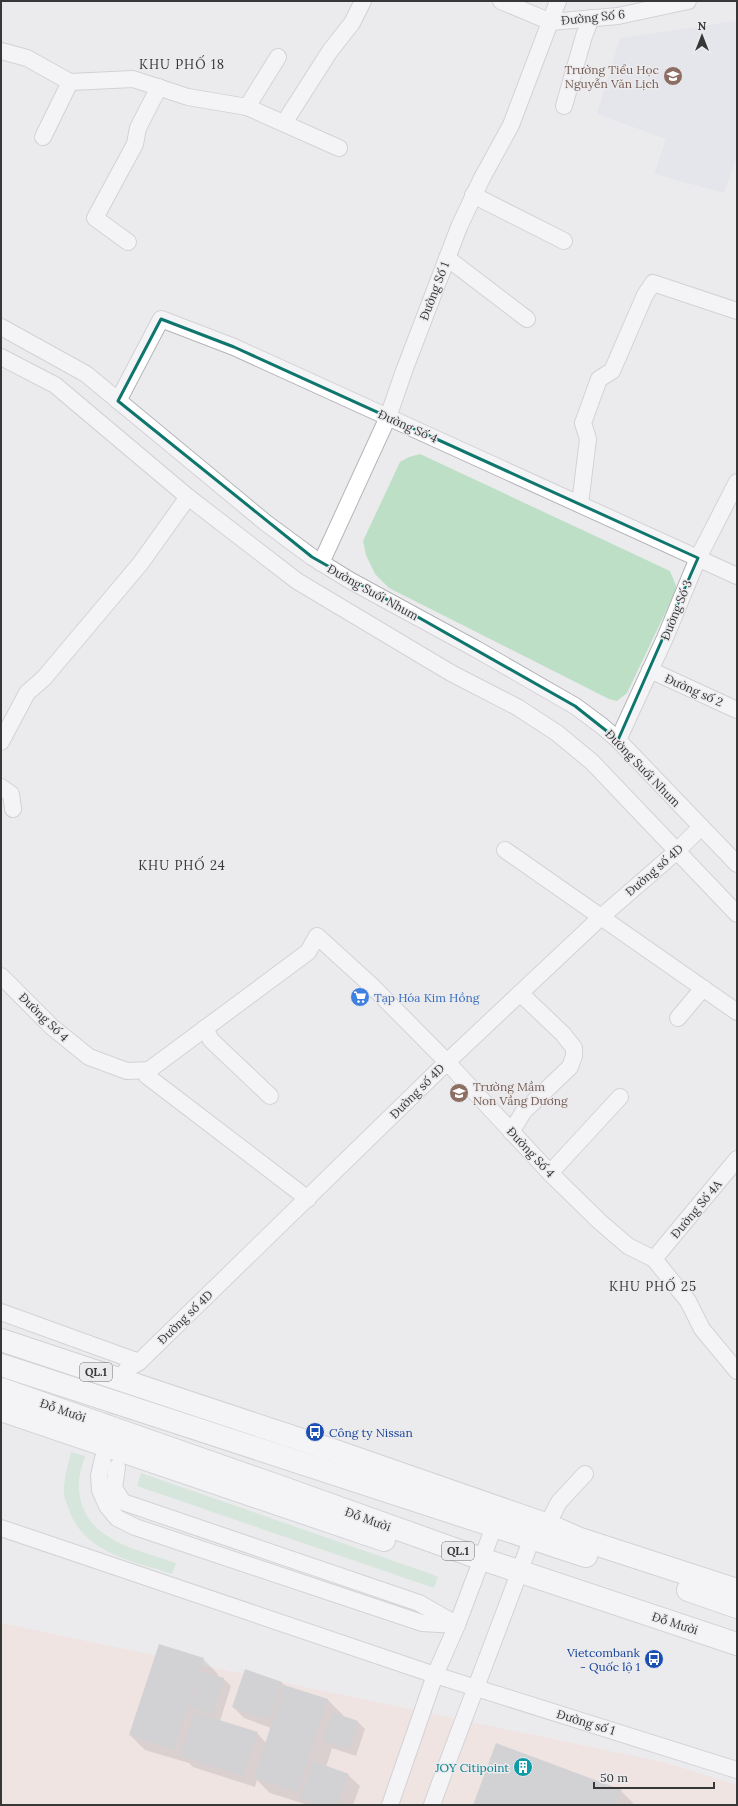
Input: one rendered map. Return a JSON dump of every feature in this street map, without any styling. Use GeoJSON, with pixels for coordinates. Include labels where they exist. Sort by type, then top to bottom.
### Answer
{"type":"FeatureCollection","features":[{"type":"Feature","properties":{"kind":"highway","name":"Đỗ Mười"},"geometry":{"type":"LineString","coordinates":[[1,1340],[338,1452],[498,1517]]}},
{"type":"Feature","properties":{"kind":"highway"},"geometry":{"type":"LineString","coordinates":[[1,1354],[63,1386]]}},
{"type":"Feature","properties":{"kind":"highway","name":"Đỗ Mười"},"geometry":{"type":"LineString","coordinates":[[1,1365],[63,1386],[498,1517],[539,1531],[737,1607]]}},
{"type":"Feature","properties":{"kind":"highway","name":"Đỗ Mười"},"geometry":{"type":"LineString","coordinates":[[1,1389],[43,1403],[479,1566]]}},
{"type":"Feature","properties":{"kind":"highway"},"geometry":{"type":"LineString","coordinates":[[1,1398],[43,1403]]}},
{"type":"Feature","properties":{"kind":"highway","name":"Đỗ Mười"},"geometry":{"type":"LineString","coordinates":[[1,1410],[261,1498],[479,1566],[737,1659]]}},
{"type":"Feature","properties":{"kind":"highway","name":"Đỗ Mười"},"geometry":{"type":"LineString","coordinates":[[539,1531],[580,1539],[737,1590]]}},
{"type":"Feature","properties":{"kind":"highway","name":"Đỗ Mười"},"geometry":{"type":"LineString","coordinates":[[517,1579],[737,1644]]}},
{"type":"Feature","properties":{"kind":"street"},"geometry":{"type":"LineString","coordinates":[[284,123],[330,51],[352,23],[363,1]]}},
{"type":"Feature","properties":{"kind":"street","name":"Đường Số 6"},"geometry":{"type":"LineString","coordinates":[[501,1],[550,22],[618,16],[659,4],[688,1]]}},
{"type":"Feature","properties":{"kind":"street","name":"Đường Số 1"},"geometry":{"type":"LineString","coordinates":[[322,563],[388,417],[447,258],[474,195],[511,125],[558,1]]}},
{"type":"Feature","properties":{"kind":"street"},"geometry":{"type":"LineString","coordinates":[[564,106],[584,36],[591,18]]}},
{"type":"Feature","properties":{"kind":"street"},"geometry":{"type":"LineString","coordinates":[[1,51],[27,58],[70,82],[133,79],[188,97],[247,107],[338,148]]}},
{"type":"Feature","properties":{"kind":"street"},"geometry":{"type":"LineString","coordinates":[[247,107],[278,57]]}},
{"type":"Feature","properties":{"kind":"street"},"geometry":{"type":"LineString","coordinates":[[43,137],[70,82]]}},
{"type":"Feature","properties":{"kind":"street"},"geometry":{"type":"LineString","coordinates":[[128,242],[95,218],[135,144],[138,128],[158,88]]}},
{"type":"Feature","properties":{"kind":"street"},"geometry":{"type":"LineString","coordinates":[[474,195],[564,241]]}},
{"type":"Feature","properties":{"kind":"street"},"geometry":{"type":"LineString","coordinates":[[447,258],[527,319]]}},
{"type":"Feature","properties":{"kind":"street"},"geometry":{"type":"LineString","coordinates":[[580,504],[588,439],[582,423],[599,379],[612,371],[645,295],[653,283],[737,311]]}},
{"type":"Feature","properties":{"kind":"street","name":"Đường Số 4"},"geometry":{"type":"LineString","coordinates":[[118,401],[161,319],[234,347],[737,576]]}},
{"type":"Feature","properties":{"kind":"street","name":"Đường Suối Nhum"},"geometry":{"type":"LineString","coordinates":[[1,328],[86,374],[266,523],[322,563],[575,706],[618,740],[737,864]]}},
{"type":"Feature","properties":{"kind":"street"},"geometry":{"type":"LineString","coordinates":[[1,357],[55,385],[188,497],[309,589],[451,673],[517,707],[557,733],[592,762],[737,914]]}},
{"type":"Feature","properties":{"kind":"street","name":"Đường Số 3"},"geometry":{"type":"LineString","coordinates":[[618,740],[665,638],[698,558],[737,482]]}},
{"type":"Feature","properties":{"kind":"street"},"geometry":{"type":"LineString","coordinates":[[1,742],[27,693],[44,678],[140,564],[188,497]]}},
{"type":"Feature","properties":{"kind":"street","name":"Đường số 2"},"geometry":{"type":"LineString","coordinates":[[650,670],[737,710]]}},
{"type":"Feature","properties":{"kind":"street"},"geometry":{"type":"LineString","coordinates":[[1,787],[11,794],[12,809]]}},
{"type":"Feature","properties":{"kind":"street","name":"Đường số 4D"},"geometry":{"type":"LineString","coordinates":[[126,1370],[141,1368],[308,1199],[447,1062],[601,916],[677,850],[701,827]]}},
{"type":"Feature","properties":{"kind":"street"},"geometry":{"type":"LineString","coordinates":[[505,850],[737,1012]]}},
{"type":"Feature","properties":{"kind":"street","name":"Đường Số 4"},"geometry":{"type":"LineString","coordinates":[[205,1028],[308,952],[317,936],[372,986],[447,1062],[550,1173],[599,1221],[628,1246],[654,1259],[688,1302],[702,1329],[737,1371]]}},
{"type":"Feature","properties":{"kind":"street","name":"Đường Số 4"},"geometry":{"type":"LineString","coordinates":[[1,976],[52,1027],[89,1056],[127,1071],[148,1070]]}},
{"type":"Feature","properties":{"kind":"street"},"geometry":{"type":"LineString","coordinates":[[678,1018],[702,988]]}},
{"type":"Feature","properties":{"kind":"street"},"geometry":{"type":"LineString","coordinates":[[512,1132],[524,1111],[570,1067],[574,1056],[574,1048],[563,1034],[520,993]]}},
{"type":"Feature","properties":{"kind":"street"},"geometry":{"type":"LineString","coordinates":[[270,1096],[211,1040],[205,1028],[148,1070],[147,1076],[308,1199]]}},
{"type":"Feature","properties":{"kind":"street"},"geometry":{"type":"LineString","coordinates":[[550,1173],[620,1096]]}},
{"type":"Feature","properties":{"kind":"street","name":"Đường Số 4A"},"geometry":{"type":"LineString","coordinates":[[654,1259],[737,1159]]}},
{"type":"Feature","properties":{"kind":"street"},"geometry":{"type":"LineString","coordinates":[[1,1312],[141,1368]]}},
{"type":"Feature","properties":{"kind":"street"},"geometry":{"type":"LineString","coordinates":[[103,1458],[99,1476],[100,1490],[107,1506],[117,1518],[135,1527],[422,1623],[457,1625]]}},
{"type":"Feature","properties":{"kind":"street"},"geometry":{"type":"LineString","coordinates":[[117,1467],[114,1488],[123,1502],[419,1603],[457,1625]]}},
{"type":"Feature","properties":{"kind":"street"},"geometry":{"type":"LineString","coordinates":[[432,1805],[517,1579],[539,1531],[559,1502],[585,1474]]}},
{"type":"Feature","properties":{"kind":"street"},"geometry":{"type":"LineString","coordinates":[[390,1805],[435,1675],[457,1625],[498,1517]]}},
{"type":"Feature","properties":{"kind":"street","name":"Đường số 1"},"geometry":{"type":"LineString","coordinates":[[1,1528],[435,1675],[737,1770]]}},
{"type":"Feature","properties":{"kind":"highlighted area"},"geometry":{"type":"Polygon","coordinates":[[[161,319],[234,347],[698,558],[618,740],[575,706],[312,557],[118,401],[161,319]]]}},
{"type":"Feature","properties":{"kind":"shaded area","name":"Trường Tiểu Học Nguyễn Văn Lịch"},"geometry":{"type":"Polygon","coordinates":[[[737,21],[737,156],[724,193],[654,174],[666,139],[597,114],[620,38],[737,21]]]}},
{"type":"Feature","properties":{"kind":"shaded area"},"geometry":{"type":"Polygon","coordinates":[[[1,1623],[667,1763],[737,1785],[737,1805],[1,1805],[1,1623]]]}},
{"type":"Feature","properties":{"kind":"green space"},"geometry":{"type":"Polygon","coordinates":[[[420,454],[670,571],[677,588],[627,693],[617,701],[609,699],[389,588],[375,574],[366,555],[363,541],[400,462],[409,457],[420,454]]]}},
{"type":"Feature","properties":{"kind":"green space"},"geometry":{"type":"Polygon","coordinates":[[[71,1452],[85,1456],[80,1476],[79,1489],[82,1506],[90,1520],[100,1531],[114,1540],[144,1553],[176,1563],[172,1574],[126,1560],[112,1554],[86,1537],[76,1525],[64,1495],[65,1479],[71,1452]]]}},
{"type":"Feature","properties":{"kind":"green space"},"geometry":{"type":"Polygon","coordinates":[[[141,1473],[434,1575],[438,1577],[434,1588],[137,1486],[141,1473]]]}},
{"type":"Feature","properties":{"kind":"building"},"geometry":{"type":"Polygon","coordinates":[[[159,1644],[204,1658],[174,1750],[129,1735],[159,1644]]]}},
{"type":"Feature","properties":{"kind":"building"},"geometry":{"type":"Polygon","coordinates":[[[245,1669],[282,1682],[269,1720],[232,1707],[245,1669]]]}},
{"type":"Feature","properties":{"kind":"building"},"geometry":{"type":"Polygon","coordinates":[[[201,1671],[224,1678],[213,1714],[190,1707],[201,1671]]]}},
{"type":"Feature","properties":{"kind":"building"},"geometry":{"type":"Polygon","coordinates":[[[284,1685],[328,1699],[298,1792],[254,1778],[284,1685]]]}},
{"type":"Feature","properties":{"kind":"building"},"geometry":{"type":"Polygon","coordinates":[[[194,1712],[258,1732],[243,1776],[180,1756],[194,1712]]]}},
{"type":"Feature","properties":{"kind":"building"},"geometry":{"type":"Polygon","coordinates":[[[332,1712],[358,1721],[349,1749],[323,1741],[332,1712]]]}},
{"type":"Feature","properties":{"kind":"building","name":"JOY Citipoint"},"geometry":{"type":"Polygon","coordinates":[[[496,1743],[622,1790],[616,1805],[473,1805],[496,1743]]]}},
{"type":"Feature","properties":{"kind":"building"},"geometry":{"type":"Polygon","coordinates":[[[313,1761],[349,1774],[338,1805],[321,1805],[300,1798],[313,1761]]]}},
{"type":"Feature","properties":{"kind":"tunnel"},"geometry":{"type":"LineString","coordinates":[[108,1438],[126,1370]]}},
{"type":"Feature","properties":{"kind":"tunnel"},"geometry":{"type":"LineString","coordinates":[[124,1443],[143,1374]]}},
{"type":"Feature","properties":{"kind":"place","name":"Trường Tiểu Học Nguyễn Văn Lịch"},"geometry":{"type":"Point","coordinates":[673,76]}},
{"type":"Feature","properties":{"kind":"place","name":"Tạp Hóa Kim Hồng"},"geometry":{"type":"Point","coordinates":[360,997]}},
{"type":"Feature","properties":{"kind":"place","name":"Trường Mầm Non Vầng Dương"},"geometry":{"type":"Point","coordinates":[459,1093]}},
{"type":"Feature","properties":{"kind":"place","name":"Công ty Nissan"},"geometry":{"type":"Point","coordinates":[315,1432]}},
{"type":"Feature","properties":{"kind":"place","name":"Vietcombank - Quốc lộ 1"},"geometry":{"type":"Point","coordinates":[654,1659]}},
{"type":"Feature","properties":{"kind":"place","name":"JOY Citipoint"},"geometry":{"type":"Point","coordinates":[523,1767]}},
{"type":"Feature","properties":{"kind":"district","name":"KHU PHỐ 18"},"geometry":{"type":"Point","coordinates":[182,64]}},
{"type":"Feature","properties":{"kind":"district","name":"KHU PHỐ 24"},"geometry":{"type":"Point","coordinates":[182,865]}},
{"type":"Feature","properties":{"kind":"district","name":"KHU PHỐ 25"},"geometry":{"type":"Point","coordinates":[653,1286]}}]}
